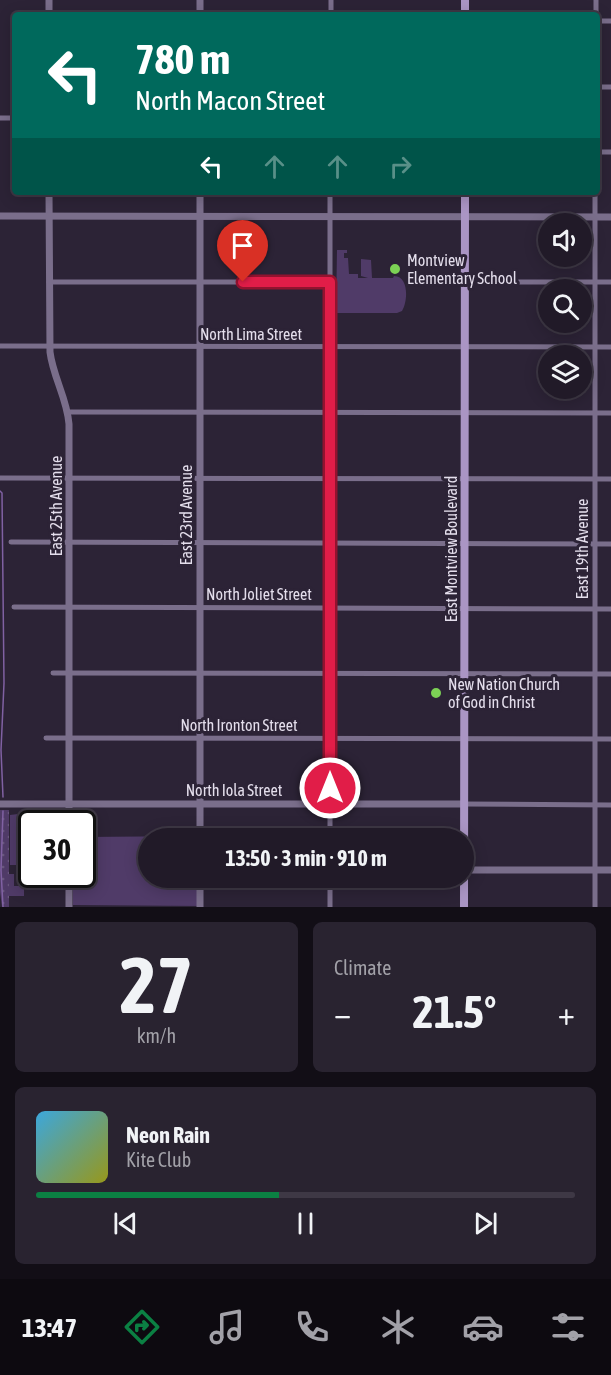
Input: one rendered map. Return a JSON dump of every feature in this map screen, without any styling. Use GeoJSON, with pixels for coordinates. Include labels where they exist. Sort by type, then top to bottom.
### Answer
{"type":"FeatureCollection","features":[{"type":"Feature","properties":{"kind":"main road","name":"East Montview Boulevard"},"geometry":{"type":"LineString","coordinates":[[464,828],[465,195]]}},
{"type":"Feature","properties":{"kind":"main road","name":"East Montview Boulevard"},"geometry":{"type":"LineString","coordinates":[[464,888],[464,907]]}},
{"type":"Feature","properties":{"kind":"street","name":"East 25th Avenue"},"geometry":{"type":"LineString","coordinates":[[49,195],[50,347],[52,368],[68,412],[69,810]]}},
{"type":"Feature","properties":{"kind":"street","name":"East 23rd Avenue"},"geometry":{"type":"LineString","coordinates":[[200,195],[200,828]]}},
{"type":"Feature","properties":{"kind":"street"},"geometry":{"type":"LineString","coordinates":[[330,195],[330,828]]}},
{"type":"Feature","properties":{"kind":"street","name":"East 19th Avenue"},"geometry":{"type":"LineString","coordinates":[[595,195],[595,907]]}},
{"type":"Feature","properties":{"kind":"street"},"geometry":{"type":"LineString","coordinates":[[0,216],[611,217]]}},
{"type":"Feature","properties":{"kind":"street"},"geometry":{"type":"LineString","coordinates":[[49,282],[330,282]]}},
{"type":"Feature","properties":{"kind":"street"},"geometry":{"type":"LineString","coordinates":[[465,282],[611,282]]}},
{"type":"Feature","properties":{"kind":"street","name":"North Lima Street"},"geometry":{"type":"LineString","coordinates":[[0,346],[611,347]]}},
{"type":"Feature","properties":{"kind":"street"},"geometry":{"type":"LineString","coordinates":[[68,412],[611,413]]}},
{"type":"Feature","properties":{"kind":"street"},"geometry":{"type":"LineString","coordinates":[[0,478],[611,479]]}},
{"type":"Feature","properties":{"kind":"street"},"geometry":{"type":"LineString","coordinates":[[11,542],[611,544]]}},
{"type":"Feature","properties":{"kind":"street","name":"North Joliet Street"},"geometry":{"type":"LineString","coordinates":[[14,607],[611,609]]}},
{"type":"Feature","properties":{"kind":"street"},"geometry":{"type":"LineString","coordinates":[[53,673],[611,674]]}},
{"type":"Feature","properties":{"kind":"street","name":"North Ironton Street"},"geometry":{"type":"LineString","coordinates":[[46,738],[611,739]]}},
{"type":"Feature","properties":{"kind":"street","name":"North Iola Street"},"geometry":{"type":"LineString","coordinates":[[0,804],[611,805]]}},
{"type":"Feature","properties":{"kind":"street"},"geometry":{"type":"LineString","coordinates":[[474,870],[611,870]]}},
{"type":"Feature","properties":{"kind":"street"},"geometry":{"type":"LineString","coordinates":[[69,888],[69,907]]}},
{"type":"Feature","properties":{"kind":"street"},"geometry":{"type":"LineString","coordinates":[[200,888],[200,907]]}},
{"type":"Feature","properties":{"kind":"street"},"geometry":{"type":"LineString","coordinates":[[330,888],[330,907]]}},
{"type":"Feature","properties":{"kind":"shaded area"},"geometry":{"type":"Polygon","coordinates":[[[337,250],[347,250],[344,258],[348,258],[349,274],[358,274],[358,278],[368,278],[361,276],[361,259],[371,260],[372,278],[399,277],[405,284],[406,290],[402,311],[397,313],[336,313],[337,250]]]}},
{"type":"Feature","properties":{"kind":"shaded area"},"geometry":{"type":"Polygon","coordinates":[[[0,810],[9,810],[9,907],[2,907],[0,892],[0,810]]]}},
{"type":"Feature","properties":{"kind":"shaded area"},"geometry":{"type":"Polygon","coordinates":[[[18,814],[18,865],[10,865],[10,815],[18,814]]]}},
{"type":"Feature","properties":{"kind":"shaded area"},"geometry":{"type":"Polygon","coordinates":[[[96,837],[138,837],[138,888],[200,888],[200,906],[73,905],[73,888],[96,888],[96,837]]]}},
{"type":"Feature","properties":{"kind":"shaded area"},"geometry":{"type":"Polygon","coordinates":[[[9,874],[14,874],[14,886],[24,888],[24,896],[9,896],[9,874]]]}},
{"type":"Feature","properties":{"kind":"waterway"},"geometry":{"type":"LineString","coordinates":[[0,491],[2,493],[4,683],[1,750],[3,797]]}},
{"type":"Feature","properties":{"kind":"waterway"},"geometry":{"type":"LineString","coordinates":[[3,811],[1,870],[3,907]]}},
{"type":"Feature","properties":{"kind":"place","name":"Montview Elementary School"},"geometry":{"type":"Point","coordinates":[395,269]}},
{"type":"Feature","properties":{"kind":"place","name":"New Nation Church of God in Christ"},"geometry":{"type":"Point","coordinates":[436,693]}},
{"type":"Feature","properties":{"kind":"route"},"geometry":{"type":"LineString","coordinates":[[243,282],[330,282],[330,788]]}}]}
